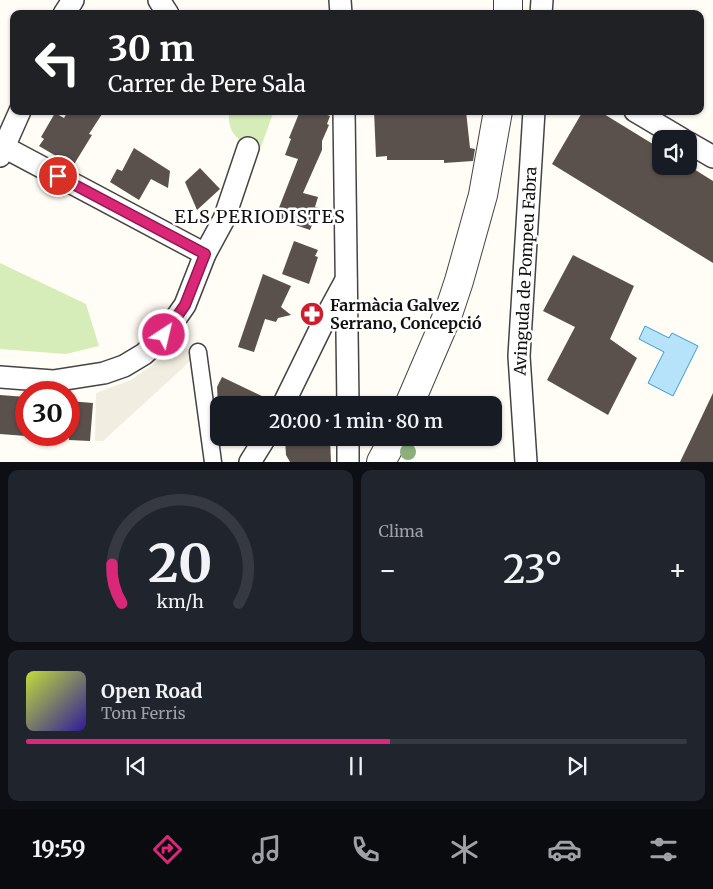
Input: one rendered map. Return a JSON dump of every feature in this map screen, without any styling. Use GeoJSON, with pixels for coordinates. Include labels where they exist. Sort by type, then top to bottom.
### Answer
{"type":"FeatureCollection","features":[{"type":"Feature","properties":{"kind":"street"},"geometry":{"type":"LineString","coordinates":[[18,115],[2,152],[205,254]]}},
{"type":"Feature","properties":{"kind":"street"},"geometry":{"type":"LineString","coordinates":[[344,115],[348,278],[348,396]]}},
{"type":"Feature","properties":{"kind":"street"},"geometry":{"type":"LineString","coordinates":[[412,396],[422,370],[448,314],[459,281],[483,195],[497,115]]}},
{"type":"Feature","properties":{"kind":"street","name":"Avinguda de Pompeu Fabra"},"geometry":{"type":"LineString","coordinates":[[526,462],[519,356],[534,115]]}},
{"type":"Feature","properties":{"kind":"street"},"geometry":{"type":"LineString","coordinates":[[642,115],[667,130]]}},
{"type":"Feature","properties":{"kind":"street"},"geometry":{"type":"LineString","coordinates":[[0,377],[53,381],[104,373],[124,366],[144,354],[164,335],[185,305],[205,254],[224,220],[248,148]]}},
{"type":"Feature","properties":{"kind":"street"},"geometry":{"type":"LineString","coordinates":[[697,148],[713,157]]}},
{"type":"Feature","properties":{"kind":"street"},"geometry":{"type":"LineString","coordinates":[[287,396],[327,315],[348,278]]}},
{"type":"Feature","properties":{"kind":"street"},"geometry":{"type":"LineString","coordinates":[[198,352],[213,462]]}},
{"type":"Feature","properties":{"kind":"street"},"geometry":{"type":"LineString","coordinates":[[250,462],[260,446]]}},
{"type":"Feature","properties":{"kind":"street"},"geometry":{"type":"LineString","coordinates":[[348,446],[348,462]]}},
{"type":"Feature","properties":{"kind":"street"},"geometry":{"type":"LineString","coordinates":[[381,462],[390,446]]}},
{"type":"Feature","properties":{"kind":"green space"},"geometry":{"type":"Polygon","coordinates":[[[229,115],[273,115],[259,152],[236,137],[230,126],[229,115]]]}},
{"type":"Feature","properties":{"kind":"green space"},"geometry":{"type":"Polygon","coordinates":[[[0,263],[86,304],[99,346],[66,354],[0,349],[0,263]]]}},
{"type":"Feature","properties":{"kind":"shaded area"},"geometry":{"type":"Polygon","coordinates":[[[179,346],[197,352],[184,367],[103,441],[95,441],[96,393],[131,380],[179,346]]]}},
{"type":"Feature","properties":{"kind":"water"},"geometry":{"type":"Polygon","coordinates":[[[645,326],[669,338],[672,333],[698,346],[673,396],[648,383],[664,352],[639,339],[645,326]]]}},
{"type":"Feature","properties":{"kind":"building"},"geometry":{"type":"Polygon","coordinates":[[[54,115],[64,118],[66,115],[101,115],[89,134],[92,135],[73,166],[39,146],[44,139],[41,137],[54,115]]]}},
{"type":"Feature","properties":{"kind":"building"},"geometry":{"type":"Polygon","coordinates":[[[298,115],[330,116],[327,124],[329,125],[322,141],[322,150],[303,193],[318,197],[315,207],[319,208],[310,230],[275,218],[298,159],[285,155],[291,139],[289,138],[298,115]]]}},
{"type":"Feature","properties":{"kind":"building"},"geometry":{"type":"Polygon","coordinates":[[[374,115],[466,115],[470,148],[475,149],[473,161],[444,163],[444,160],[387,160],[387,156],[376,157],[374,115]]]}},
{"type":"Feature","properties":{"kind":"building"},"geometry":{"type":"Polygon","coordinates":[[[581,115],[606,115],[652,143],[652,175],[697,175],[697,171],[713,181],[713,263],[552,164],[581,115]]]}},
{"type":"Feature","properties":{"kind":"building"},"geometry":{"type":"Polygon","coordinates":[[[134,148],[170,171],[168,188],[151,179],[139,200],[110,182],[117,169],[122,171],[134,148]]]}},
{"type":"Feature","properties":{"kind":"building"},"geometry":{"type":"Polygon","coordinates":[[[200,168],[220,189],[197,210],[185,182],[200,168]]]}},
{"type":"Feature","properties":{"kind":"building"},"geometry":{"type":"Polygon","coordinates":[[[294,241],[318,250],[315,256],[318,257],[309,284],[282,274],[294,241]]]}},
{"type":"Feature","properties":{"kind":"building"},"geometry":{"type":"Polygon","coordinates":[[[573,255],[634,286],[610,339],[637,358],[608,415],[547,380],[575,327],[543,311],[573,255]]]}},
{"type":"Feature","properties":{"kind":"building"},"geometry":{"type":"Polygon","coordinates":[[[263,274],[291,286],[281,307],[291,315],[278,318],[276,322],[265,319],[254,352],[238,347],[263,274]]]}},
{"type":"Feature","properties":{"kind":"building"},"geometry":{"type":"Polygon","coordinates":[[[222,377],[262,396],[218,396],[217,387],[222,377]]]}},
{"type":"Feature","properties":{"kind":"building"},"geometry":{"type":"Polygon","coordinates":[[[713,393],[713,462],[680,462],[694,433],[713,393]]]}},
{"type":"Feature","properties":{"kind":"building"},"geometry":{"type":"Polygon","coordinates":[[[0,395],[15,396],[15,435],[0,434],[0,395]]]}},
{"type":"Feature","properties":{"kind":"building"},"geometry":{"type":"Polygon","coordinates":[[[80,402],[93,403],[90,441],[80,441],[80,402]]]}},
{"type":"Feature","properties":{"kind":"building"},"geometry":{"type":"Polygon","coordinates":[[[285,446],[330,446],[331,462],[290,462],[286,455],[285,446]]]}},
{"type":"Feature","properties":{"kind":"place","name":"Farmàcia Galvez Serrano, Concepció"},"geometry":{"type":"Point","coordinates":[312,314]}},
{"type":"Feature","properties":{"kind":"district","name":"ELS PERIODISTES"},"geometry":{"type":"Point","coordinates":[260,216]}},
{"type":"Feature","properties":{"kind":"route"},"geometry":{"type":"LineString","coordinates":[[58,176],[205,254],[185,305],[164,335]]}}]}
